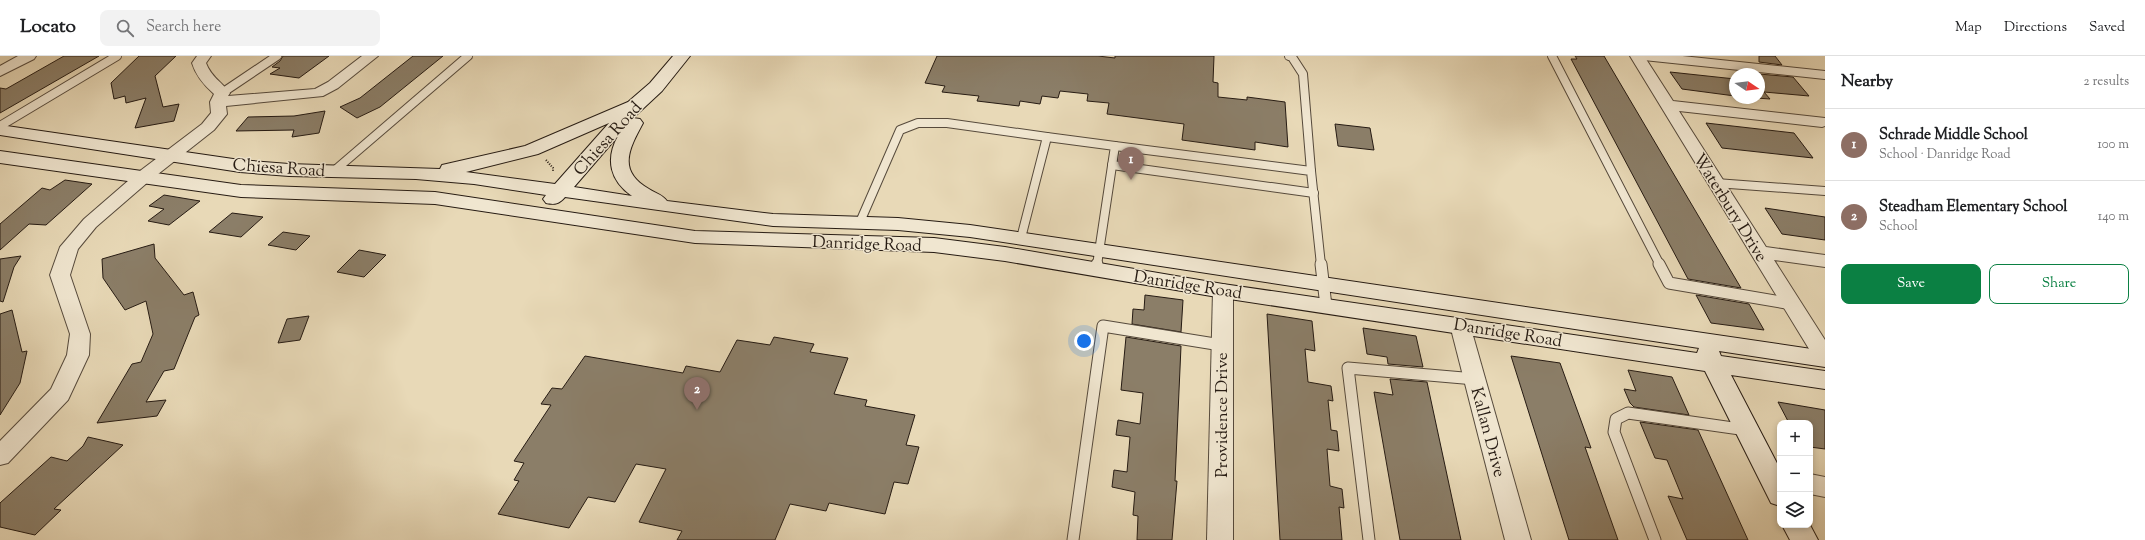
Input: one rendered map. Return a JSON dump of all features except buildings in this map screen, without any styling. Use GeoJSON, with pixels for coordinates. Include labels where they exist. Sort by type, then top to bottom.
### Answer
{"type":"FeatureCollection","features":[{"type":"Feature","properties":{"kind":"street"},"geometry":{"type":"LineString","coordinates":[[0,72],[29,56]]}},
{"type":"Feature","properties":{"kind":"street"},"geometry":{"type":"LineString","coordinates":[[0,456],[60,394],[78,355],[80,334],[60,276],[69,247],[90,223],[142,178],[208,127],[219,114],[220,97],[201,71],[199,63],[204,56]]}},
{"type":"Feature","properties":{"kind":"street"},"geometry":{"type":"LineString","coordinates":[[220,97],[318,93],[371,56]]}},
{"type":"Feature","properties":{"kind":"street","name":"Chiesa Road"},"geometry":{"type":"LineString","coordinates":[[0,157],[241,191],[435,198],[549,216],[562,187],[634,114],[646,108],[656,87],[682,56]]}},
{"type":"Feature","properties":{"kind":"street","name":"Waterbury Drive"},"geometry":{"type":"LineString","coordinates":[[1637,56],[1825,358]]}},
{"type":"Feature","properties":{"kind":"street"},"geometry":{"type":"LineString","coordinates":[[1667,105],[1822,122]]}},
{"type":"Feature","properties":{"kind":"street"},"geometry":{"type":"LineString","coordinates":[[416,173],[473,165],[525,152],[634,114]]}},
{"type":"Feature","properties":{"kind":"street"},"geometry":{"type":"LineString","coordinates":[[634,114],[620,151],[621,172],[627,183],[639,193],[668,207]]}},
{"type":"Feature","properties":{"kind":"street","name":"Chiesa Road"},"geometry":{"type":"LineString","coordinates":[[0,130],[240,166],[334,171],[416,173],[562,187]]}},
{"type":"Feature","properties":{"kind":"street","name":"Danridge Road"},"geometry":{"type":"LineString","coordinates":[[562,187],[668,207],[773,220],[860,222],[970,231],[1021,238],[1097,260],[1223,291],[1825,380]]}},
{"type":"Feature","properties":{"kind":"street"},"geometry":{"type":"LineString","coordinates":[[631,201],[638,208],[642,218],[643,230]]}},
{"type":"Feature","properties":{"kind":"street","name":"Danridge Road"},"geometry":{"type":"LineString","coordinates":[[549,216],[703,237],[934,246],[1005,254],[1097,260],[1322,284],[1825,358]]}},
{"type":"Feature","properties":{"kind":"street"},"geometry":{"type":"LineString","coordinates":[[676,234],[710,220],[773,220]]}},
{"type":"Feature","properties":{"kind":"street"},"geometry":{"type":"LineString","coordinates":[[1759,252],[1825,261]]}},
{"type":"Feature","properties":{"kind":"street","name":"Providence Drive"},"geometry":{"type":"LineString","coordinates":[[1220,540],[1221,345],[1223,291]]}},
{"type":"Feature","properties":{"kind":"street","name":"Kallan Drive"},"geometry":{"type":"LineString","coordinates":[[1460,325],[1518,540]]}},
{"type":"Feature","properties":{"kind":"street"},"geometry":{"type":"LineString","coordinates":[[1702,341],[1747,430],[1777,484]]}},
{"type":"Feature","properties":{"kind":"street"},"geometry":{"type":"LineString","coordinates":[[1813,485],[1825,487]]}},
{"type":"Feature","properties":{"kind":"street"},"geometry":{"type":"LineString","coordinates":[[1798,528],[1804,540]]}},
{"type":"Feature","properties":{"kind":"lane"},"geometry":{"type":"LineString","coordinates":[[0,126],[117,56]]}},
{"type":"Feature","properties":{"kind":"lane"},"geometry":{"type":"LineString","coordinates":[[220,97],[277,56]]}},
{"type":"Feature","properties":{"kind":"lane"},"geometry":{"type":"LineString","coordinates":[[334,171],[468,56]]}},
{"type":"Feature","properties":{"kind":"lane"},"geometry":{"type":"LineString","coordinates":[[1289,56],[1292,57],[1303,74],[1322,284],[1326,306]]}},
{"type":"Feature","properties":{"kind":"lane"},"geometry":{"type":"LineString","coordinates":[[1552,56],[1669,284],[1792,304]]}},
{"type":"Feature","properties":{"kind":"lane"},"geometry":{"type":"LineString","coordinates":[[1644,56],[1825,75]]}},
{"type":"Feature","properties":{"kind":"lane"},"geometry":{"type":"LineString","coordinates":[[860,222],[900,130],[918,123],[947,123],[1311,171]]}},
{"type":"Feature","properties":{"kind":"lane"},"geometry":{"type":"LineString","coordinates":[[1021,238],[1047,137]]}},
{"type":"Feature","properties":{"kind":"lane"},"geometry":{"type":"LineString","coordinates":[[1097,260],[1115,146]]}},
{"type":"Feature","properties":{"kind":"lane"},"geometry":{"type":"LineString","coordinates":[[1112,165],[1314,193]]}},
{"type":"Feature","properties":{"kind":"lane"},"geometry":{"type":"LineString","coordinates":[[1716,184],[1825,191]]}},
{"type":"Feature","properties":{"kind":"lane"},"geometry":{"type":"LineString","coordinates":[[1073,540],[1103,326],[1221,345]]}},
{"type":"Feature","properties":{"kind":"lane"},"geometry":{"type":"LineString","coordinates":[[1369,540],[1348,368],[1475,379]]}},
{"type":"Feature","properties":{"kind":"lane"},"geometry":{"type":"LineString","coordinates":[[1656,540],[1614,432],[1616,419],[1628,413],[1747,430]]}},
{"type":"Feature","properties":{"kind":"path"},"geometry":{"type":"LineString","coordinates":[[544,158],[553,168],[562,187]]}},
{"type":"Feature","properties":{"kind":"place","name":"Schrade Middle School"},"geometry":{"type":"Point","coordinates":[1131,180]}},
{"type":"Feature","properties":{"kind":"place","name":"Steadham Elementary School"},"geometry":{"type":"Point","coordinates":[697,410]}}]}
